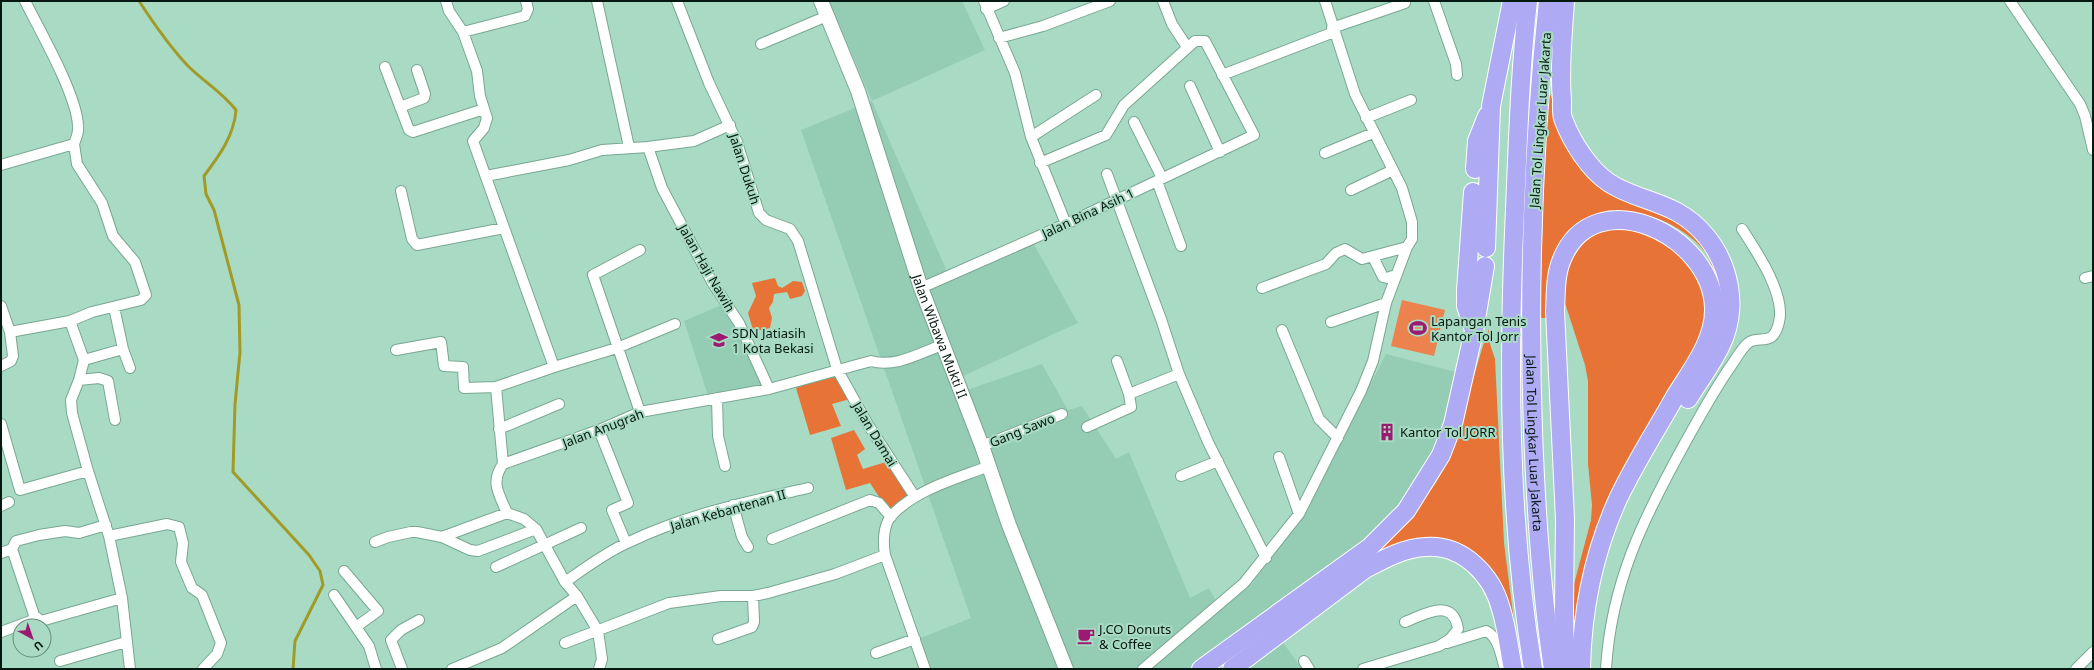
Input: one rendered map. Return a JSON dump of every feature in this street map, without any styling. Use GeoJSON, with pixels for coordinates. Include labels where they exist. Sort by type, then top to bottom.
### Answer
{"type":"FeatureCollection","features":[{"type":"Feature","properties":{"kind":"highway"},"geometry":{"type":"LineString","coordinates":[[1486,248],[1491,106],[1512,1]]}},
{"type":"Feature","properties":{"kind":"highway","name":"Jalan Tol Lingkar Luar Jakarta"},"geometry":{"type":"LineString","coordinates":[[1528,1],[1518,130],[1512,276],[1511,409],[1516,520],[1533,669]]}},
{"type":"Feature","properties":{"kind":"highway","name":"Jalan Tol Lingkar Luar Jakarta"},"geometry":{"type":"LineString","coordinates":[[1548,1],[1535,171],[1530,347],[1536,521],[1553,669]]}},
{"type":"Feature","properties":{"kind":"highway"},"geometry":{"type":"LineString","coordinates":[[1565,1],[1560,82],[1563,120],[1582,155],[1607,182],[1677,212],[1703,232],[1715,249],[1725,268],[1730,288],[1730,314],[1721,345],[1640,480],[1621,522],[1605,568],[1592,641],[1590,669]]}},
{"type":"Feature","properties":{"kind":"highway"},"geometry":{"type":"LineString","coordinates":[[1475,169],[1477,141],[1491,106]]}},
{"type":"Feature","properties":{"kind":"highway"},"geometry":{"type":"LineString","coordinates":[[1474,192],[1466,291],[1468,311],[1474,331]]}},
{"type":"Feature","properties":{"kind":"highway"},"geometry":{"type":"LineString","coordinates":[[1565,669],[1565,519],[1555,311],[1557,281],[1562,259],[1570,244],[1576,238],[1595,225],[1623,220],[1659,230],[1687,249],[1700,265],[1710,284],[1714,310],[1711,330],[1707,341],[1618,499],[1602,538],[1589,587],[1581,652],[1581,669]]}},
{"type":"Feature","properties":{"kind":"highway"},"geometry":{"type":"LineString","coordinates":[[1201,669],[1370,547],[1406,511],[1441,455],[1453,424],[1474,331],[1485,266]]}},
{"type":"Feature","properties":{"kind":"highway"},"geometry":{"type":"LineString","coordinates":[[1232,669],[1366,569],[1387,557],[1408,550],[1430,547],[1457,553],[1467,558],[1482,571],[1496,593],[1501,608],[1513,669]]}},
{"type":"Feature","properties":{"kind":"main road","name":"Jalan Wibawa Mukti II"},"geometry":{"type":"LineString","coordinates":[[821,1],[858,91],[921,288],[982,446],[1009,525],[1066,669]]}},
{"type":"Feature","properties":{"kind":"street"},"geometry":{"type":"LineString","coordinates":[[10,332],[70,321],[92,312],[141,300],[146,295],[135,262],[113,236],[102,203],[77,164],[74,144],[78,127],[70,93],[25,1]]}},
{"type":"Feature","properties":{"kind":"street"},"geometry":{"type":"LineString","coordinates":[[446,1],[449,11],[464,32],[476,71],[480,96],[486,118],[484,128],[473,141],[554,367]]}},
{"type":"Feature","properties":{"kind":"street"},"geometry":{"type":"LineString","coordinates":[[464,32],[525,16],[528,8],[526,1]]}},
{"type":"Feature","properties":{"kind":"street"},"geometry":{"type":"LineString","coordinates":[[597,1],[629,147]]}},
{"type":"Feature","properties":{"kind":"street","name":"Jalan Dukuh"},"geometry":{"type":"LineString","coordinates":[[677,1],[709,83],[737,142],[759,213],[766,220],[790,229],[798,241],[837,370]]}},
{"type":"Feature","properties":{"kind":"street"},"geometry":{"type":"LineString","coordinates":[[1004,1],[985,5],[1015,73],[1031,137],[1040,163],[1066,224]]}},
{"type":"Feature","properties":{"kind":"street"},"geometry":{"type":"LineString","coordinates":[[999,38],[1043,26],[1110,1]]}},
{"type":"Feature","properties":{"kind":"street"},"geometry":{"type":"LineString","coordinates":[[1163,1],[1172,24],[1186,47]]}},
{"type":"Feature","properties":{"kind":"street"},"geometry":{"type":"LineString","coordinates":[[1143,669],[1244,583],[1266,558],[1299,514],[1356,403],[1373,361],[1386,303],[1407,247],[1412,239],[1412,222],[1402,188],[1366,118],[1333,30],[1325,1]]}},
{"type":"Feature","properties":{"kind":"street"},"geometry":{"type":"LineString","coordinates":[[1434,1],[1456,64],[1457,75]]}},
{"type":"Feature","properties":{"kind":"street"},"geometry":{"type":"LineString","coordinates":[[2010,1],[2077,100],[2089,114],[2093,150]]}},
{"type":"Feature","properties":{"kind":"street"},"geometry":{"type":"LineString","coordinates":[[1040,163],[1106,135],[1124,105],[1186,47],[1195,41],[1205,41],[1222,75],[1404,3]]}},
{"type":"Feature","properties":{"kind":"street"},"geometry":{"type":"LineString","coordinates":[[762,44],[827,16]]}},
{"type":"Feature","properties":{"kind":"street"},"geometry":{"type":"LineString","coordinates":[[385,67],[409,130],[413,132],[484,109]]}},
{"type":"Feature","properties":{"kind":"street"},"geometry":{"type":"LineString","coordinates":[[400,107],[424,98],[425,94],[417,70]]}},
{"type":"Feature","properties":{"kind":"street","name":"Jalan Bina Asih 1"},"geometry":{"type":"LineString","coordinates":[[921,288],[1066,224],[1254,135],[1222,75]]}},
{"type":"Feature","properties":{"kind":"street"},"geometry":{"type":"LineString","coordinates":[[1190,86],[1220,152]]}},
{"type":"Feature","properties":{"kind":"street"},"geometry":{"type":"LineString","coordinates":[[1031,137],[1096,95]]}},
{"type":"Feature","properties":{"kind":"street"},"geometry":{"type":"LineString","coordinates":[[1366,118],[1411,100]]}},
{"type":"Feature","properties":{"kind":"street"},"geometry":{"type":"LineString","coordinates":[[1134,122],[1159,179],[1181,246]]}},
{"type":"Feature","properties":{"kind":"street"},"geometry":{"type":"LineString","coordinates":[[486,176],[569,160],[602,150],[629,147],[648,147],[694,141],[730,125]]}},
{"type":"Feature","properties":{"kind":"street"},"geometry":{"type":"LineString","coordinates":[[1325,153],[1374,133]]}},
{"type":"Feature","properties":{"kind":"street"},"geometry":{"type":"LineString","coordinates":[[1,165],[74,144]]}},
{"type":"Feature","properties":{"kind":"street","name":"Jalan Haji Nawih"},"geometry":{"type":"LineString","coordinates":[[648,147],[662,188],[712,282],[739,323],[769,389]]}},
{"type":"Feature","properties":{"kind":"street"},"geometry":{"type":"LineString","coordinates":[[1351,190],[1393,170]]}},
{"type":"Feature","properties":{"kind":"street"},"geometry":{"type":"LineString","coordinates":[[1107,174],[1118,199],[1179,374],[1218,461],[1266,558]]}},
{"type":"Feature","properties":{"kind":"street"},"geometry":{"type":"LineString","coordinates":[[401,191],[412,239],[417,245],[504,228]]}},
{"type":"Feature","properties":{"kind":"street"},"geometry":{"type":"LineString","coordinates":[[1606,669],[1614,605],[1623,571],[1637,536],[1667,474],[1732,364],[1748,343],[1767,340],[1771,337],[1779,323],[1782,309],[1772,283],[1742,229]]}},
{"type":"Feature","properties":{"kind":"street"},"geometry":{"type":"LineString","coordinates":[[1262,288],[1326,264],[1336,253],[1345,249],[1362,259],[1407,247]]}},
{"type":"Feature","properties":{"kind":"street"},"geometry":{"type":"LineString","coordinates":[[640,250],[593,275],[640,412]]}},
{"type":"Feature","properties":{"kind":"street"},"geometry":{"type":"LineString","coordinates":[[1373,256],[1383,277],[1387,278],[1396,275]]}},
{"type":"Feature","properties":{"kind":"street"},"geometry":{"type":"LineString","coordinates":[[1331,322],[1386,303]]}},
{"type":"Feature","properties":{"kind":"street"},"geometry":{"type":"LineString","coordinates":[[1,306],[10,332],[13,356],[11,361],[1,366]]}},
{"type":"Feature","properties":{"kind":"street"},"geometry":{"type":"LineString","coordinates":[[114,307],[123,349],[130,368]]}},
{"type":"Feature","properties":{"kind":"street"},"geometry":{"type":"LineString","coordinates":[[70,321],[84,360],[79,380],[71,400],[72,413],[88,471],[109,536],[122,598],[130,669]]}},
{"type":"Feature","properties":{"kind":"street"},"geometry":{"type":"LineString","coordinates":[[396,350],[441,342],[444,366],[463,367],[464,388],[496,387],[554,367],[617,348],[675,324]]}},
{"type":"Feature","properties":{"kind":"street"},"geometry":{"type":"LineString","coordinates":[[1282,330],[1319,419],[1338,438]]}},
{"type":"Feature","properties":{"kind":"street","name":"Jalan Anugrah"},"geometry":{"type":"LineString","coordinates":[[503,464],[599,430],[640,412],[769,389],[871,361],[880,364],[893,363],[942,345]]}},
{"type":"Feature","properties":{"kind":"street"},"geometry":{"type":"LineString","coordinates":[[84,360],[123,349]]}},
{"type":"Feature","properties":{"kind":"street"},"geometry":{"type":"LineString","coordinates":[[1086,427],[1131,407],[1129,394],[1117,361]]}},
{"type":"Feature","properties":{"kind":"street","name":"Jalan Damai"},"geometry":{"type":"LineString","coordinates":[[837,370],[867,423],[915,497]]}},
{"type":"Feature","properties":{"kind":"street"},"geometry":{"type":"LineString","coordinates":[[1129,394],[1179,374]]}},
{"type":"Feature","properties":{"kind":"street"},"geometry":{"type":"LineString","coordinates":[[79,380],[99,378],[108,381],[115,420]]}},
{"type":"Feature","properties":{"kind":"street"},"geometry":{"type":"LineString","coordinates":[[496,387],[503,464],[497,472],[496,484],[506,513]]}},
{"type":"Feature","properties":{"kind":"street"},"geometry":{"type":"LineString","coordinates":[[717,398],[718,436],[725,466]]}},
{"type":"Feature","properties":{"kind":"street"},"geometry":{"type":"LineString","coordinates":[[499,429],[559,404]]}},
{"type":"Feature","properties":{"kind":"street","name":"Gang Sawo"},"geometry":{"type":"LineString","coordinates":[[982,446],[1062,414]]}},
{"type":"Feature","properties":{"kind":"street"},"geometry":{"type":"LineString","coordinates":[[1,424],[20,490],[88,471]]}},
{"type":"Feature","properties":{"kind":"street"},"geometry":{"type":"LineString","coordinates":[[599,430],[628,503],[612,510],[626,543]]}},
{"type":"Feature","properties":{"kind":"street"},"geometry":{"type":"LineString","coordinates":[[1279,457],[1299,514]]}},
{"type":"Feature","properties":{"kind":"street"},"geometry":{"type":"LineString","coordinates":[[1181,476],[1218,461]]}},
{"type":"Feature","properties":{"kind":"street"},"geometry":{"type":"LineString","coordinates":[[925,669],[885,555],[885,532],[891,517],[915,497],[932,488],[989,466]]}},
{"type":"Feature","properties":{"kind":"street","name":"Jalan Kebantenan II"},"geometry":{"type":"LineString","coordinates":[[565,582],[593,562],[626,543],[694,516],[808,488]]}},
{"type":"Feature","properties":{"kind":"street"},"geometry":{"type":"LineString","coordinates":[[772,539],[870,500],[879,503],[891,517]]}},
{"type":"Feature","properties":{"kind":"street"},"geometry":{"type":"LineString","coordinates":[[733,506],[742,537],[748,547]]}},
{"type":"Feature","properties":{"kind":"street"},"geometry":{"type":"LineString","coordinates":[[442,537],[506,513],[524,519],[536,529],[565,582],[577,596],[598,631],[602,659],[599,669]]}},
{"type":"Feature","properties":{"kind":"street"},"geometry":{"type":"LineString","coordinates":[[109,536],[167,524],[176,525],[179,527],[183,543],[181,562],[192,588],[202,595],[221,643],[220,649],[213,660],[203,669]]}},
{"type":"Feature","properties":{"kind":"street"},"geometry":{"type":"LineString","coordinates":[[1,553],[12,549],[16,541],[39,535],[65,531],[79,533],[106,525]]}},
{"type":"Feature","properties":{"kind":"street"},"geometry":{"type":"LineString","coordinates":[[496,567],[581,528]]}},
{"type":"Feature","properties":{"kind":"street"},"geometry":{"type":"LineString","coordinates":[[375,542],[388,537],[417,532],[442,537],[478,551],[536,529]]}},
{"type":"Feature","properties":{"kind":"street"},"geometry":{"type":"LineString","coordinates":[[12,549],[36,618]]}},
{"type":"Feature","properties":{"kind":"street"},"geometry":{"type":"LineString","coordinates":[[564,643],[674,602],[721,596],[753,596],[835,574],[885,555]]}},
{"type":"Feature","properties":{"kind":"street"},"geometry":{"type":"LineString","coordinates":[[344,571],[386,620]]}},
{"type":"Feature","properties":{"kind":"street"},"geometry":{"type":"LineString","coordinates":[[334,595],[369,646],[376,669]]}},
{"type":"Feature","properties":{"kind":"street"},"geometry":{"type":"LineString","coordinates":[[452,669],[502,648],[577,596]]}},
{"type":"Feature","properties":{"kind":"street"},"geometry":{"type":"LineString","coordinates":[[718,640],[752,627],[754,622],[753,596]]}},
{"type":"Feature","properties":{"kind":"street"},"geometry":{"type":"LineString","coordinates":[[52,618],[122,598]]}},
{"type":"Feature","properties":{"kind":"street"},"geometry":{"type":"LineString","coordinates":[[1405,622],[1438,610],[1448,611],[1454,617],[1458,629],[1454,636],[1445,643]]}},
{"type":"Feature","properties":{"kind":"street"},"geometry":{"type":"LineString","coordinates":[[356,627],[378,611]]}},
{"type":"Feature","properties":{"kind":"street"},"geometry":{"type":"LineString","coordinates":[[402,669],[391,640],[401,630],[418,620]]}},
{"type":"Feature","properties":{"kind":"street"},"geometry":{"type":"LineString","coordinates":[[1,632],[12,628]]}},
{"type":"Feature","properties":{"kind":"street"},"geometry":{"type":"LineString","coordinates":[[1363,669],[1411,656],[1445,643],[1486,631],[1496,640],[1505,669]]}},
{"type":"Feature","properties":{"kind":"street"},"geometry":{"type":"LineString","coordinates":[[876,653],[915,639]]}},
{"type":"Feature","properties":{"kind":"street"},"geometry":{"type":"LineString","coordinates":[[60,661],[126,642]]}},
{"type":"Feature","properties":{"kind":"street"},"geometry":{"type":"LineString","coordinates":[[2076,669],[2093,652]]}},
{"type":"Feature","properties":{"kind":"shaded area"},"geometry":{"type":"Polygon","coordinates":[[[829,1],[962,1],[985,50],[872,101],[829,1]]]}},
{"type":"Feature","properties":{"kind":"shaded area"},"geometry":{"type":"Polygon","coordinates":[[[1550,94],[1574,153],[1700,237],[1721,271],[1721,307],[1714,271],[1705,252],[1698,244],[1681,230],[1659,219],[1628,213],[1569,240],[1549,318],[1540,318],[1546,98],[1550,94]]]}},
{"type":"Feature","properties":{"kind":"shaded area"},"geometry":{"type":"Polygon","coordinates":[[[872,101],[949,276],[1032,241],[1078,323],[961,377],[964,391],[1042,364],[1068,410],[1082,406],[1116,459],[1129,452],[1190,598],[1209,588],[1220,608],[1251,585],[1301,518],[1386,354],[1456,372],[1439,441],[1404,507],[1267,620],[1302,669],[928,669],[918,639],[971,618],[801,130],[872,101]]]}},
{"type":"Feature","properties":{"kind":"shaded area"},"geometry":{"type":"Polygon","coordinates":[[[1619,223],[1687,250],[1710,306],[1698,346],[1634,458],[1572,669],[1569,603],[1591,520],[1592,505],[1588,464],[1588,381],[1585,365],[1565,303],[1563,283],[1567,266],[1589,235],[1619,223]]]}},
{"type":"Feature","properties":{"kind":"shaded area"},"geometry":{"type":"Polygon","coordinates":[[[775,278],[778,286],[782,288],[793,281],[802,282],[805,291],[802,296],[790,299],[787,292],[774,294],[773,302],[769,308],[772,318],[770,328],[753,330],[748,313],[756,296],[752,283],[775,278]]]}},
{"type":"Feature","properties":{"kind":"shaded area","name":"Lapangan Tenis Kantor Tol Jorr"},"geometry":{"type":"Polygon","coordinates":[[[1402,300],[1445,310],[1434,356],[1391,346],[1402,300]]]}},
{"type":"Feature","properties":{"kind":"shaded area","name":"SDN Jatiasih 1 Kota Bekasi"},"geometry":{"type":"Polygon","coordinates":[[[726,303],[769,389],[709,399],[684,321],[726,303]]]}},
{"type":"Feature","properties":{"kind":"shaded area"},"geometry":{"type":"Polygon","coordinates":[[[1489,329],[1490,344],[1495,359],[1504,543],[1516,637],[1472,554],[1372,555],[1421,502],[1445,466],[1458,433],[1489,329]]]}},
{"type":"Feature","properties":{"kind":"shaded area"},"geometry":{"type":"Polygon","coordinates":[[[836,373],[850,399],[832,404],[841,426],[810,435],[796,388],[836,373]]]}},
{"type":"Feature","properties":{"kind":"shaded area"},"geometry":{"type":"Polygon","coordinates":[[[854,430],[865,449],[857,455],[863,469],[886,462],[909,496],[889,512],[870,483],[846,490],[831,438],[854,430]]]}},
{"type":"Feature","properties":{"kind":"waterway"},"geometry":{"type":"LineString","coordinates":[[139,1],[174,51],[188,66],[225,98],[236,110],[235,119],[229,137],[204,176],[206,194],[214,210],[239,305],[240,352],[235,404],[233,472],[309,555],[320,571],[323,585],[295,641],[293,669]]}},
{"type":"Feature","properties":{"kind":"place","name":"Lapangan Tenis Kantor Tol Jorr"},"geometry":{"type":"Point","coordinates":[1418,328]}},
{"type":"Feature","properties":{"kind":"place","name":"SDN Jatiasih 1 Kota Bekasi"},"geometry":{"type":"Point","coordinates":[719,340]}},
{"type":"Feature","properties":{"kind":"place","name":"Kantor Tol JORR"},"geometry":{"type":"Point","coordinates":[1387,432]}},
{"type":"Feature","properties":{"kind":"place","name":"J.CO Donuts & Coffee"},"geometry":{"type":"Point","coordinates":[1086,636]}}]}
